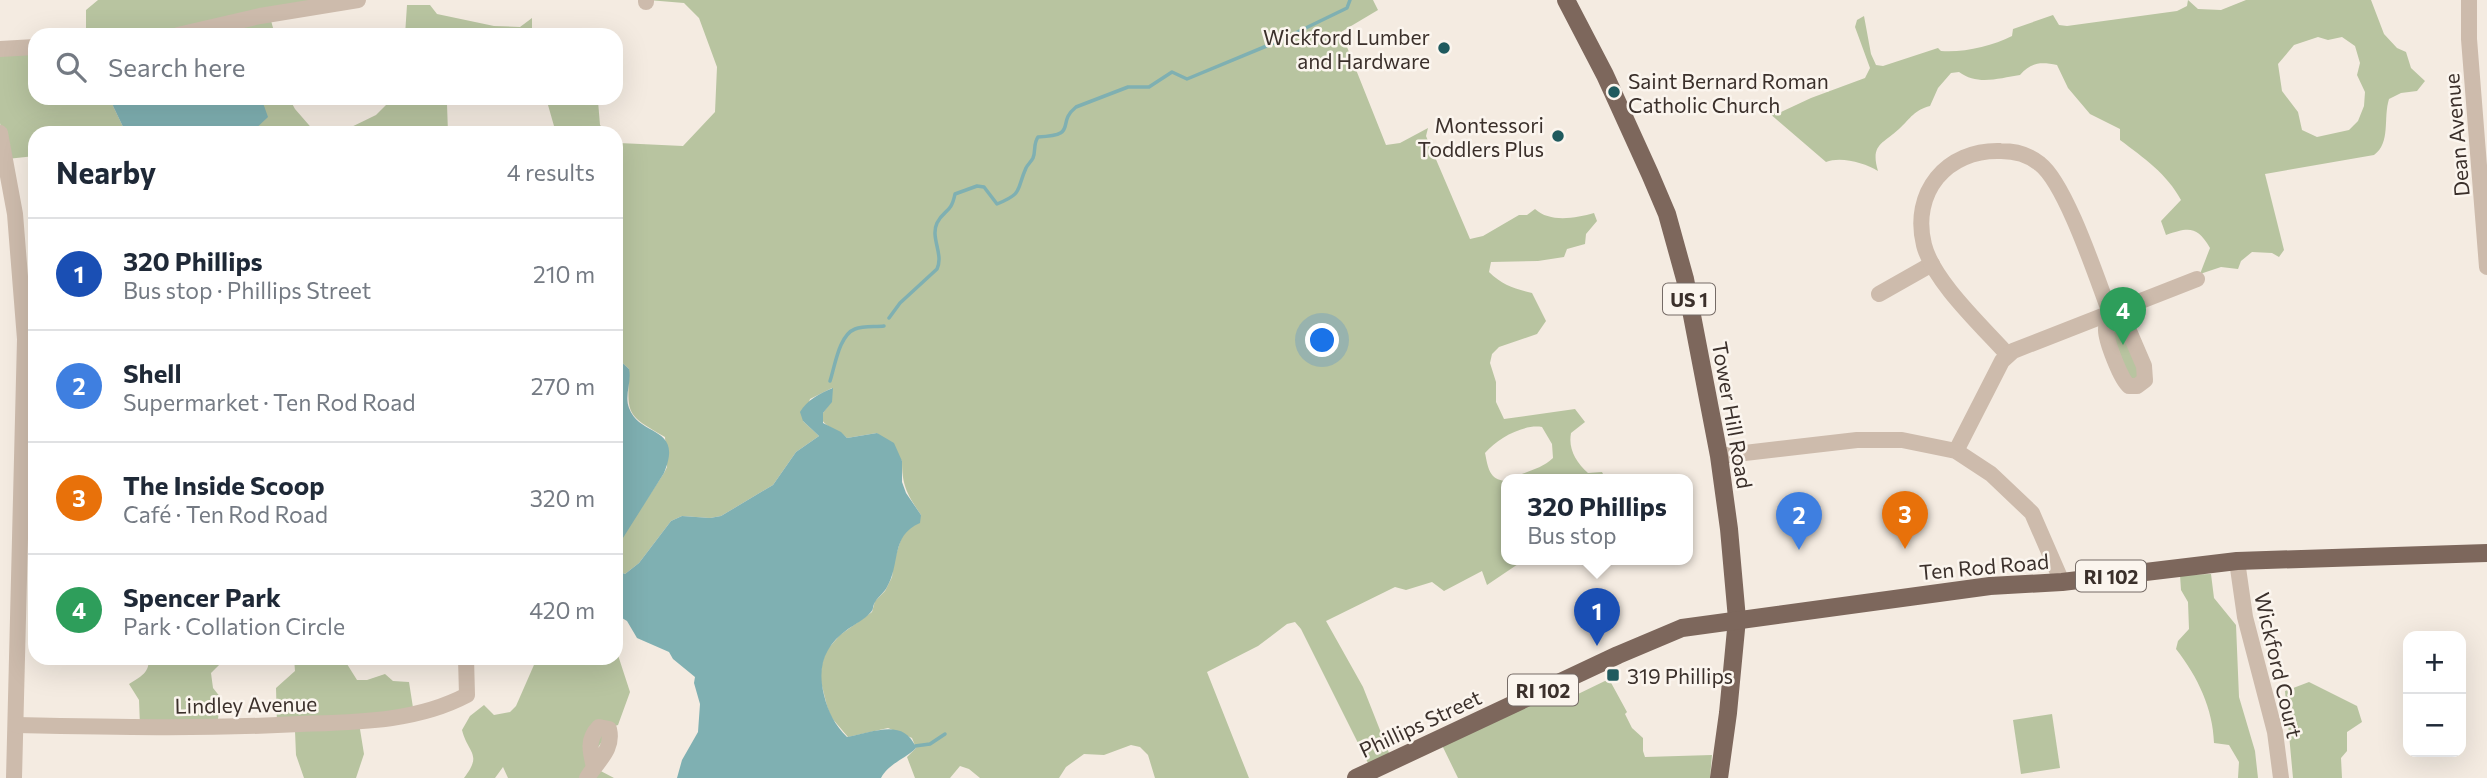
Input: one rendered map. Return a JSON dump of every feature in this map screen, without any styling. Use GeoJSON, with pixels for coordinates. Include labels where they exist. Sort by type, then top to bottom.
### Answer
{"type":"FeatureCollection","features":[{"type":"Feature","properties":{"kind":"main road","name":"Tower Hill Road"},"geometry":{"type":"LineString","coordinates":[[1566,0],[1605,75],[1667,214],[1685,279],[1719,456],[1737,619],[1728,713],[1718,778]]}},
{"type":"Feature","properties":{"kind":"main road","name":"Ten Rod Road"},"geometry":{"type":"LineString","coordinates":[[1737,619],[1990,586],[2062,582],[2237,561],[2487,553]]}},
{"type":"Feature","properties":{"kind":"main road","name":"Phillips Street"},"geometry":{"type":"LineString","coordinates":[[1356,778],[1682,628],[1737,619]]}},
{"type":"Feature","properties":{"kind":"street"},"geometry":{"type":"LineString","coordinates":[[208,28],[260,16],[358,0]]}},
{"type":"Feature","properties":{"kind":"street","name":"Dean Avenue"},"geometry":{"type":"LineString","coordinates":[[2469,0],[2470,51],[2487,267]]}},
{"type":"Feature","properties":{"kind":"street"},"geometry":{"type":"LineString","coordinates":[[0,49],[28,47]]}},
{"type":"Feature","properties":{"kind":"street"},"geometry":{"type":"LineString","coordinates":[[0,133],[15,214],[24,339],[28,498],[14,778]]}},
{"type":"Feature","properties":{"kind":"street"},"geometry":{"type":"LineString","coordinates":[[2008,355],[1941,278],[1925,249],[1920,228],[1923,201],[1940,172],[1960,158],[1990,150],[2019,152],[2042,164],[2059,189],[2110,313]]}},
{"type":"Feature","properties":{"kind":"street"},"geometry":{"type":"LineString","coordinates":[[1879,294],[1932,264]]}},
{"type":"Feature","properties":{"kind":"street"},"geometry":{"type":"LineString","coordinates":[[1956,452],[2002,361],[2008,355],[2017,349],[2197,279]]}},
{"type":"Feature","properties":{"kind":"street"},"geometry":{"type":"LineString","coordinates":[[1719,456],[1857,440],[1902,440],[1956,452],[1991,474],[2032,513],[2062,582]]}},
{"type":"Feature","properties":{"kind":"street","name":"Wickford Court"},"geometry":{"type":"LineString","coordinates":[[2237,561],[2245,617],[2275,732],[2281,778]]}},
{"type":"Feature","properties":{"kind":"street","name":"Lindley Avenue"},"geometry":{"type":"LineString","coordinates":[[16,725],[209,726],[362,721],[430,711],[467,695],[466,665]]}},
{"type":"Feature","properties":{"kind":"green space"},"geometry":{"type":"Polygon","coordinates":[[[98,0],[331,0],[270,17],[273,28],[86,28],[86,10],[98,0]]]}},
{"type":"Feature","properties":{"kind":"green space"},"geometry":{"type":"Polygon","coordinates":[[[648,0],[1373,0],[1378,10],[1341,32],[1386,145],[1400,143],[1428,128],[1426,136],[1470,239],[1483,236],[1535,209],[1556,218],[1594,213],[1597,221],[1586,234],[1585,244],[1567,249],[1564,257],[1538,261],[1491,262],[1489,272],[1499,280],[1532,293],[1546,321],[1537,334],[1499,347],[1492,354],[1490,363],[1496,382],[1496,402],[1504,419],[1575,409],[1585,422],[1571,433],[1574,455],[1588,473],[1603,474],[1521,474],[1553,458],[1552,444],[1542,427],[1511,433],[1485,453],[1488,468],[1501,480],[1501,565],[1517,565],[1487,585],[1482,571],[1444,591],[1432,582],[1406,590],[1395,587],[1326,621],[1363,687],[1391,758],[1370,767],[1301,629],[1295,622],[1287,624],[1258,646],[1207,672],[1249,778],[1155,778],[1148,755],[1140,747],[1131,745],[1104,755],[1084,754],[1066,767],[1059,778],[980,778],[960,766],[950,778],[915,778],[907,757],[916,748],[912,738],[888,728],[848,737],[831,717],[827,706],[820,678],[826,651],[840,635],[872,612],[875,601],[885,591],[892,577],[903,533],[921,515],[906,490],[902,461],[877,433],[847,438],[822,420],[823,413],[831,402],[832,388],[810,399],[803,421],[819,436],[796,452],[773,485],[721,516],[682,516],[671,521],[639,563],[623,573],[623,535],[667,467],[665,437],[642,423],[631,411],[628,395],[629,369],[623,363],[623,143],[683,146],[715,112],[717,67],[699,18],[684,3],[648,0]]]}},
{"type":"Feature","properties":{"kind":"green space"},"geometry":{"type":"Polygon","coordinates":[[[2188,0],[2198,9],[2221,10],[2246,0],[2371,0],[2384,34],[2397,48],[2406,52],[2411,68],[2425,81],[2417,91],[2401,93],[2389,99],[2385,137],[2374,155],[2265,174],[2284,250],[2279,257],[2272,253],[2252,252],[2241,261],[2238,269],[2221,267],[2200,274],[2210,248],[2205,241],[2192,230],[2166,235],[2161,221],[2181,200],[2169,182],[2120,140],[2120,129],[2090,114],[2068,88],[2057,65],[2037,64],[2020,75],[1989,80],[1974,79],[1959,72],[1951,73],[1938,88],[1930,106],[1916,112],[1877,150],[1878,171],[1853,161],[1826,162],[1769,113],[1781,112],[1865,78],[1870,68],[1855,27],[1857,20],[1864,16],[1871,54],[1876,65],[1883,66],[1938,48],[1941,51],[1950,51],[1987,46],[2012,36],[2013,29],[2053,15],[2059,25],[2067,26],[2177,11],[2187,6],[2188,0]],[[2318,37],[2294,45],[2278,64],[2282,91],[2298,112],[2302,130],[2317,137],[2349,130],[2358,121],[2364,106],[2365,92],[2357,75],[2360,63],[2355,46],[2342,37],[2328,40],[2318,37]]]}},
{"type":"Feature","properties":{"kind":"green space"},"geometry":{"type":"Polygon","coordinates":[[[407,5],[430,5],[437,14],[494,26],[520,27],[532,18],[532,28],[405,28],[407,5]]]}},
{"type":"Feature","properties":{"kind":"green space"},"geometry":{"type":"Polygon","coordinates":[[[28,48],[28,105],[113,105],[123,126],[28,126],[28,157],[7,159],[0,123],[0,50],[28,48]]]}},
{"type":"Feature","properties":{"kind":"green space"},"geometry":{"type":"Polygon","coordinates":[[[248,105],[293,105],[310,126],[257,126],[248,105]]]}},
{"type":"Feature","properties":{"kind":"green space"},"geometry":{"type":"Polygon","coordinates":[[[386,105],[447,105],[448,126],[353,126],[376,115],[386,105]]]}},
{"type":"Feature","properties":{"kind":"green space"},"geometry":{"type":"Polygon","coordinates":[[[548,105],[598,105],[601,126],[554,126],[548,105]]]}},
{"type":"Feature","properties":{"kind":"green space"},"geometry":{"type":"Polygon","coordinates":[[[2120,325],[2142,377],[2131,383],[2113,335],[2116,327],[2120,325]]]}},
{"type":"Feature","properties":{"kind":"green space"},"geometry":{"type":"Polygon","coordinates":[[[2211,574],[2214,598],[2236,625],[2239,697],[2255,751],[2258,778],[2238,778],[2239,762],[2229,745],[2214,743],[2211,718],[2203,694],[2176,649],[2178,641],[2189,629],[2188,602],[2181,590],[2180,575],[2211,574]]]}},
{"type":"Feature","properties":{"kind":"green space"},"geometry":{"type":"Polygon","coordinates":[[[219,665],[211,673],[213,688],[221,698],[217,726],[140,726],[139,700],[129,684],[148,667],[219,665]]]}},
{"type":"Feature","properties":{"kind":"green space"},"geometry":{"type":"Polygon","coordinates":[[[295,665],[348,665],[357,680],[385,674],[393,681],[409,682],[414,714],[359,723],[364,754],[356,778],[304,778],[296,755],[295,731],[277,724],[276,688],[295,671],[295,665]]]}},
{"type":"Feature","properties":{"kind":"green space"},"geometry":{"type":"Polygon","coordinates":[[[534,665],[621,665],[630,692],[618,725],[612,727],[594,753],[595,768],[614,778],[508,778],[503,767],[495,778],[464,778],[473,763],[462,730],[470,716],[484,705],[494,715],[510,712],[516,706],[534,665]]]}},
{"type":"Feature","properties":{"kind":"green space"},"geometry":{"type":"Polygon","coordinates":[[[1564,679],[1576,695],[1609,679],[1627,712],[1625,714],[1632,728],[1643,738],[1645,757],[1712,755],[1710,778],[1458,778],[1438,737],[1564,679]]]}},
{"type":"Feature","properties":{"kind":"green space"},"geometry":{"type":"Polygon","coordinates":[[[2309,682],[2357,706],[2362,722],[2347,732],[2347,751],[2341,758],[2342,778],[2293,778],[2285,691],[2309,682]]]}},
{"type":"Feature","properties":{"kind":"green space"},"geometry":{"type":"Polygon","coordinates":[[[2052,714],[2060,768],[2021,774],[2013,720],[2052,714]]]}},
{"type":"Feature","properties":{"kind":"water"},"geometry":{"type":"Polygon","coordinates":[[[264,105],[268,117],[258,126],[123,126],[113,106],[264,105]]]}},
{"type":"Feature","properties":{"kind":"water"},"geometry":{"type":"Polygon","coordinates":[[[623,363],[629,369],[629,408],[634,417],[665,439],[669,447],[664,473],[623,538],[623,363]]]}},
{"type":"Feature","properties":{"kind":"water"},"geometry":{"type":"Polygon","coordinates":[[[833,388],[832,402],[823,413],[823,423],[847,438],[877,433],[894,443],[902,461],[902,482],[906,493],[921,515],[920,523],[904,535],[891,578],[872,611],[840,636],[828,650],[821,675],[824,695],[833,718],[847,737],[886,729],[895,730],[911,738],[916,748],[888,769],[881,778],[677,778],[682,760],[698,732],[700,704],[695,677],[673,659],[669,652],[637,638],[623,619],[623,573],[639,563],[671,521],[682,516],[721,516],[773,485],[796,452],[819,436],[803,421],[800,412],[814,397],[833,388]]]}},
{"type":"Feature","properties":{"kind":"waterway"},"geometry":{"type":"LineString","coordinates":[[889,318],[900,303],[937,269],[939,258],[935,229],[955,194],[977,186],[984,187],[997,204],[1012,197],[1033,158],[1038,137],[1063,131],[1070,113],[1076,107],[1128,87],[1149,87],[1172,72],[1187,79],[1281,40],[1347,8],[1350,0]]}},
{"type":"Feature","properties":{"kind":"waterway"},"geometry":{"type":"LineString","coordinates":[[830,381],[841,344],[850,332],[862,327],[884,326]]}},
{"type":"Feature","properties":{"kind":"waterway"},"geometry":{"type":"LineString","coordinates":[[915,746],[930,744],[945,734]]}},
{"type":"Feature","properties":{"kind":"place","name":"Wickford Lumber and Hardware"},"geometry":{"type":"Point","coordinates":[1444,48]}},
{"type":"Feature","properties":{"kind":"place","name":"Saint Bernard Roman Catholic Church"},"geometry":{"type":"Point","coordinates":[1614,92]}},
{"type":"Feature","properties":{"kind":"place","name":"Montessori Toddlers Plus"},"geometry":{"type":"Point","coordinates":[1558,136]}},
{"type":"Feature","properties":{"kind":"place","name":"Spencer Park"},"geometry":{"type":"Point","coordinates":[2123,345]}},
{"type":"Feature","properties":{"kind":"place","name":"The Inside Scoop"},"geometry":{"type":"Point","coordinates":[1905,549]}},
{"type":"Feature","properties":{"kind":"place","name":"Shell"},"geometry":{"type":"Point","coordinates":[1799,550]}},
{"type":"Feature","properties":{"kind":"place","name":"320 Phillips"},"geometry":{"type":"Point","coordinates":[1597,646]}},
{"type":"Feature","properties":{"kind":"place","name":"319 Phillips"},"geometry":{"type":"Point","coordinates":[1613,675]}}]}
